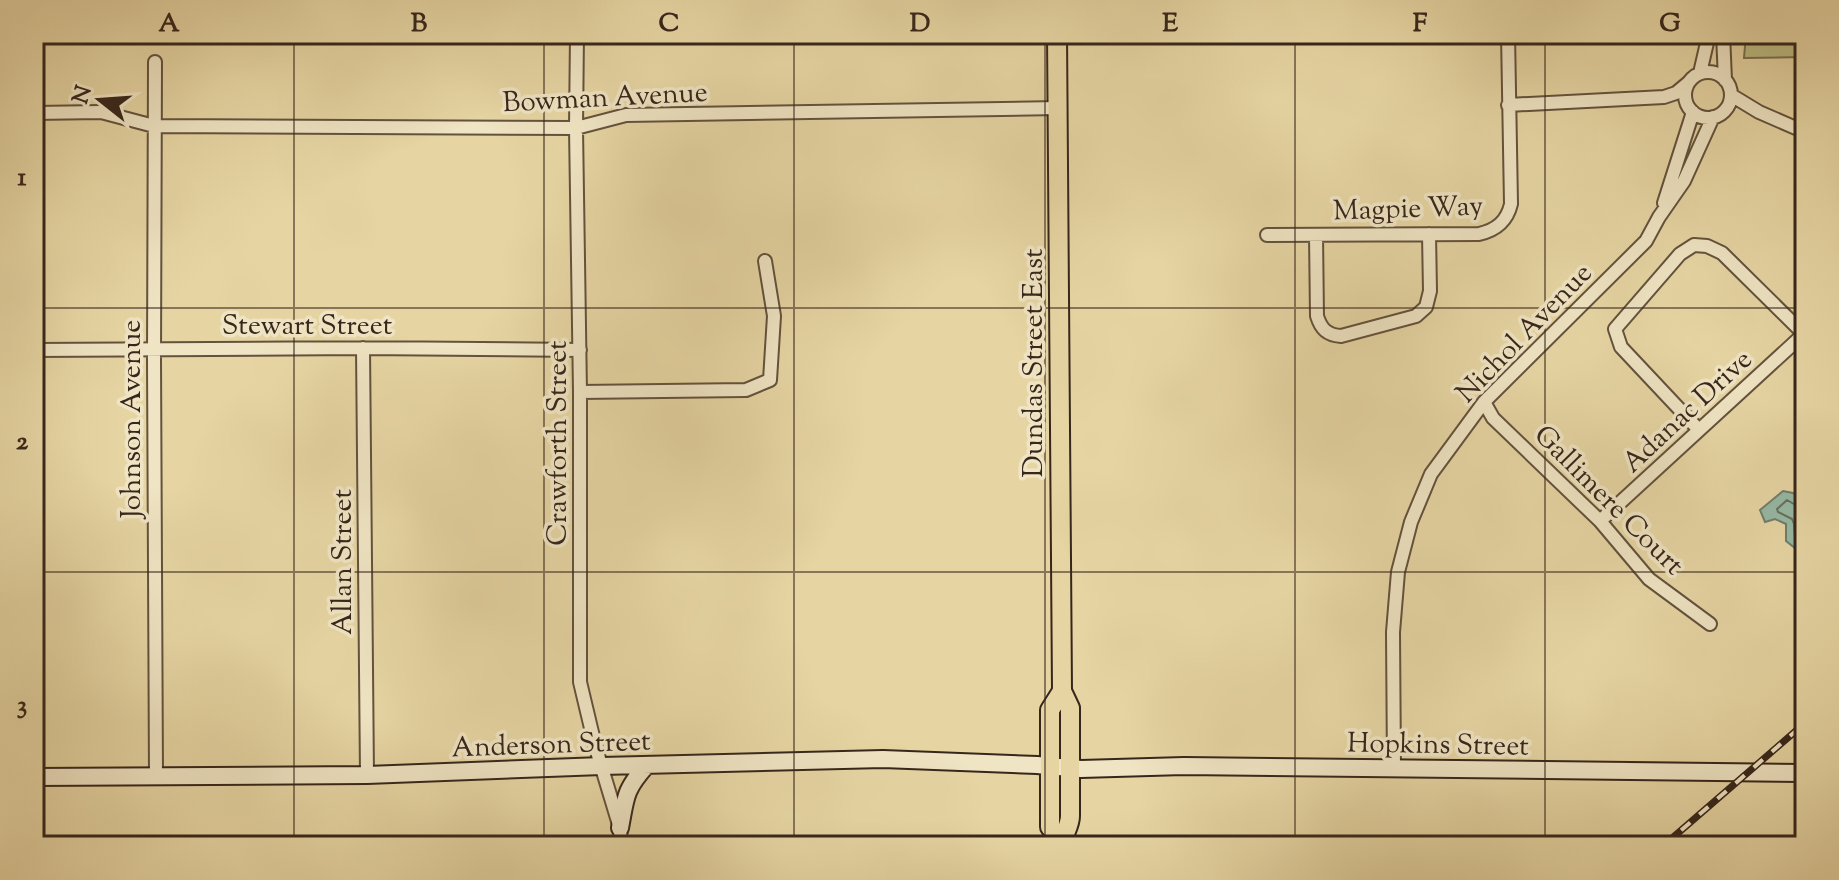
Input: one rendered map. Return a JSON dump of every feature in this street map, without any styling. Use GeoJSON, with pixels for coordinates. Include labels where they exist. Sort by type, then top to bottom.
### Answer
{"type":"FeatureCollection","features":[{"type":"Feature","properties":{"kind":"main road","name":"Dundas Street East"},"geometry":{"type":"LineString","coordinates":[[1057,34],[1062,691],[1070,708],[1070,823],[1062,843]]}},
{"type":"Feature","properties":{"kind":"main road","name":"Dundas Street East"},"geometry":{"type":"LineString","coordinates":[[1062,691],[1050,710],[1050,827],[1062,843]]}},
{"type":"Feature","properties":{"kind":"main road","name":"Anderson Street"},"geometry":{"type":"LineString","coordinates":[[34,777],[367,775],[883,759],[1070,768]]}},
{"type":"Feature","properties":{"kind":"main road"},"geometry":{"type":"LineString","coordinates":[[620,828],[627,791],[646,766]]}},
{"type":"Feature","properties":{"kind":"main road","name":"Hopkins Street"},"geometry":{"type":"LineString","coordinates":[[1070,768],[1184,766],[1805,773]]}},
{"type":"Feature","properties":{"kind":"street","name":"Crawforth Street"},"geometry":{"type":"LineString","coordinates":[[577,34],[580,682],[620,828],[621,846]]}},
{"type":"Feature","properties":{"kind":"street","name":"Magpie Way"},"geometry":{"type":"LineString","coordinates":[[1267,235],[1485,233],[1497,227],[1506,218],[1511,204],[1508,34]]}},
{"type":"Feature","properties":{"kind":"street"},"geometry":{"type":"LineString","coordinates":[[1508,105],[1664,97],[1676,93],[1700,73],[1709,34]]}},
{"type":"Feature","properties":{"kind":"street"},"geometry":{"type":"LineString","coordinates":[[1723,34],[1728,102]]}},
{"type":"Feature","properties":{"kind":"street","name":"Johnson Avenue"},"geometry":{"type":"LineString","coordinates":[[155,62],[156,776]]}},
{"type":"Feature","properties":{"kind":"street"},"geometry":{"type":"LineString","coordinates":[[1700,73],[1714,73],[1725,80]]}},
{"type":"Feature","properties":{"kind":"street"},"geometry":{"type":"LineString","coordinates":[[1688,83],[1685,92],[1691,109]]}},
{"type":"Feature","properties":{"kind":"street"},"geometry":{"type":"LineString","coordinates":[[1664,97],[1703,117],[1713,117],[1728,102]]}},
{"type":"Feature","properties":{"kind":"street"},"geometry":{"type":"LineString","coordinates":[[1728,102],[1757,116],[1777,119],[1805,132]]}},
{"type":"Feature","properties":{"kind":"street","name":"Bowman Avenue"},"geometry":{"type":"LineString","coordinates":[[34,113],[101,112],[154,126],[576,128],[626,115],[1058,108]]}},
{"type":"Feature","properties":{"kind":"street","name":"Nichol Avenue"},"geometry":{"type":"LineString","coordinates":[[1659,217],[1691,109]]}},
{"type":"Feature","properties":{"kind":"street","name":"Nichol Avenue"},"geometry":{"type":"LineString","coordinates":[[1394,768],[1393,632],[1398,572],[1411,522],[1431,474],[1484,402],[1646,241],[1684,181],[1713,117]]}},
{"type":"Feature","properties":{"kind":"street"},"geometry":{"type":"LineString","coordinates":[[1316,235],[1317,316],[1325,331],[1341,336],[1416,316],[1426,307],[1430,291],[1429,234]]}},
{"type":"Feature","properties":{"kind":"street"},"geometry":{"type":"LineString","coordinates":[[1699,430],[1621,347],[1615,329],[1680,254],[1694,245],[1707,246],[1722,253],[1805,334]]}},
{"type":"Feature","properties":{"kind":"street"},"geometry":{"type":"LineString","coordinates":[[580,392],[746,390],[770,380],[774,316],[765,261]]}},
{"type":"Feature","properties":{"kind":"street","name":"Adanac Drive"},"geometry":{"type":"LineString","coordinates":[[1600,521],[1805,334]]}},
{"type":"Feature","properties":{"kind":"street","name":"Allan Street"},"geometry":{"type":"LineString","coordinates":[[363,348],[367,775]]}},
{"type":"Feature","properties":{"kind":"street","name":"Stewart Street"},"geometry":{"type":"LineString","coordinates":[[34,350],[580,350]]}},
{"type":"Feature","properties":{"kind":"street","name":"Gallimere Court"},"geometry":{"type":"LineString","coordinates":[[1484,402],[1493,418],[1600,521],[1649,579],[1710,624]]}},
{"type":"Feature","properties":{"kind":"green space"},"geometry":{"type":"Polygon","coordinates":[[[34,34],[566,34],[566,39],[34,42],[34,34]]]}},
{"type":"Feature","properties":{"kind":"green space"},"geometry":{"type":"Polygon","coordinates":[[[1746,34],[1805,34],[1805,57],[1744,58],[1746,34]]]}},
{"type":"Feature","properties":{"kind":"water"},"geometry":{"type":"Polygon","coordinates":[[[1783,491],[1793,493],[1805,503],[1805,553],[1786,541],[1786,524],[1775,519],[1765,522],[1760,510],[1783,491]]]}},
{"type":"Feature","properties":{"kind":"railway"},"geometry":{"type":"LineString","coordinates":[[1663,846],[1805,723]]}}]}
